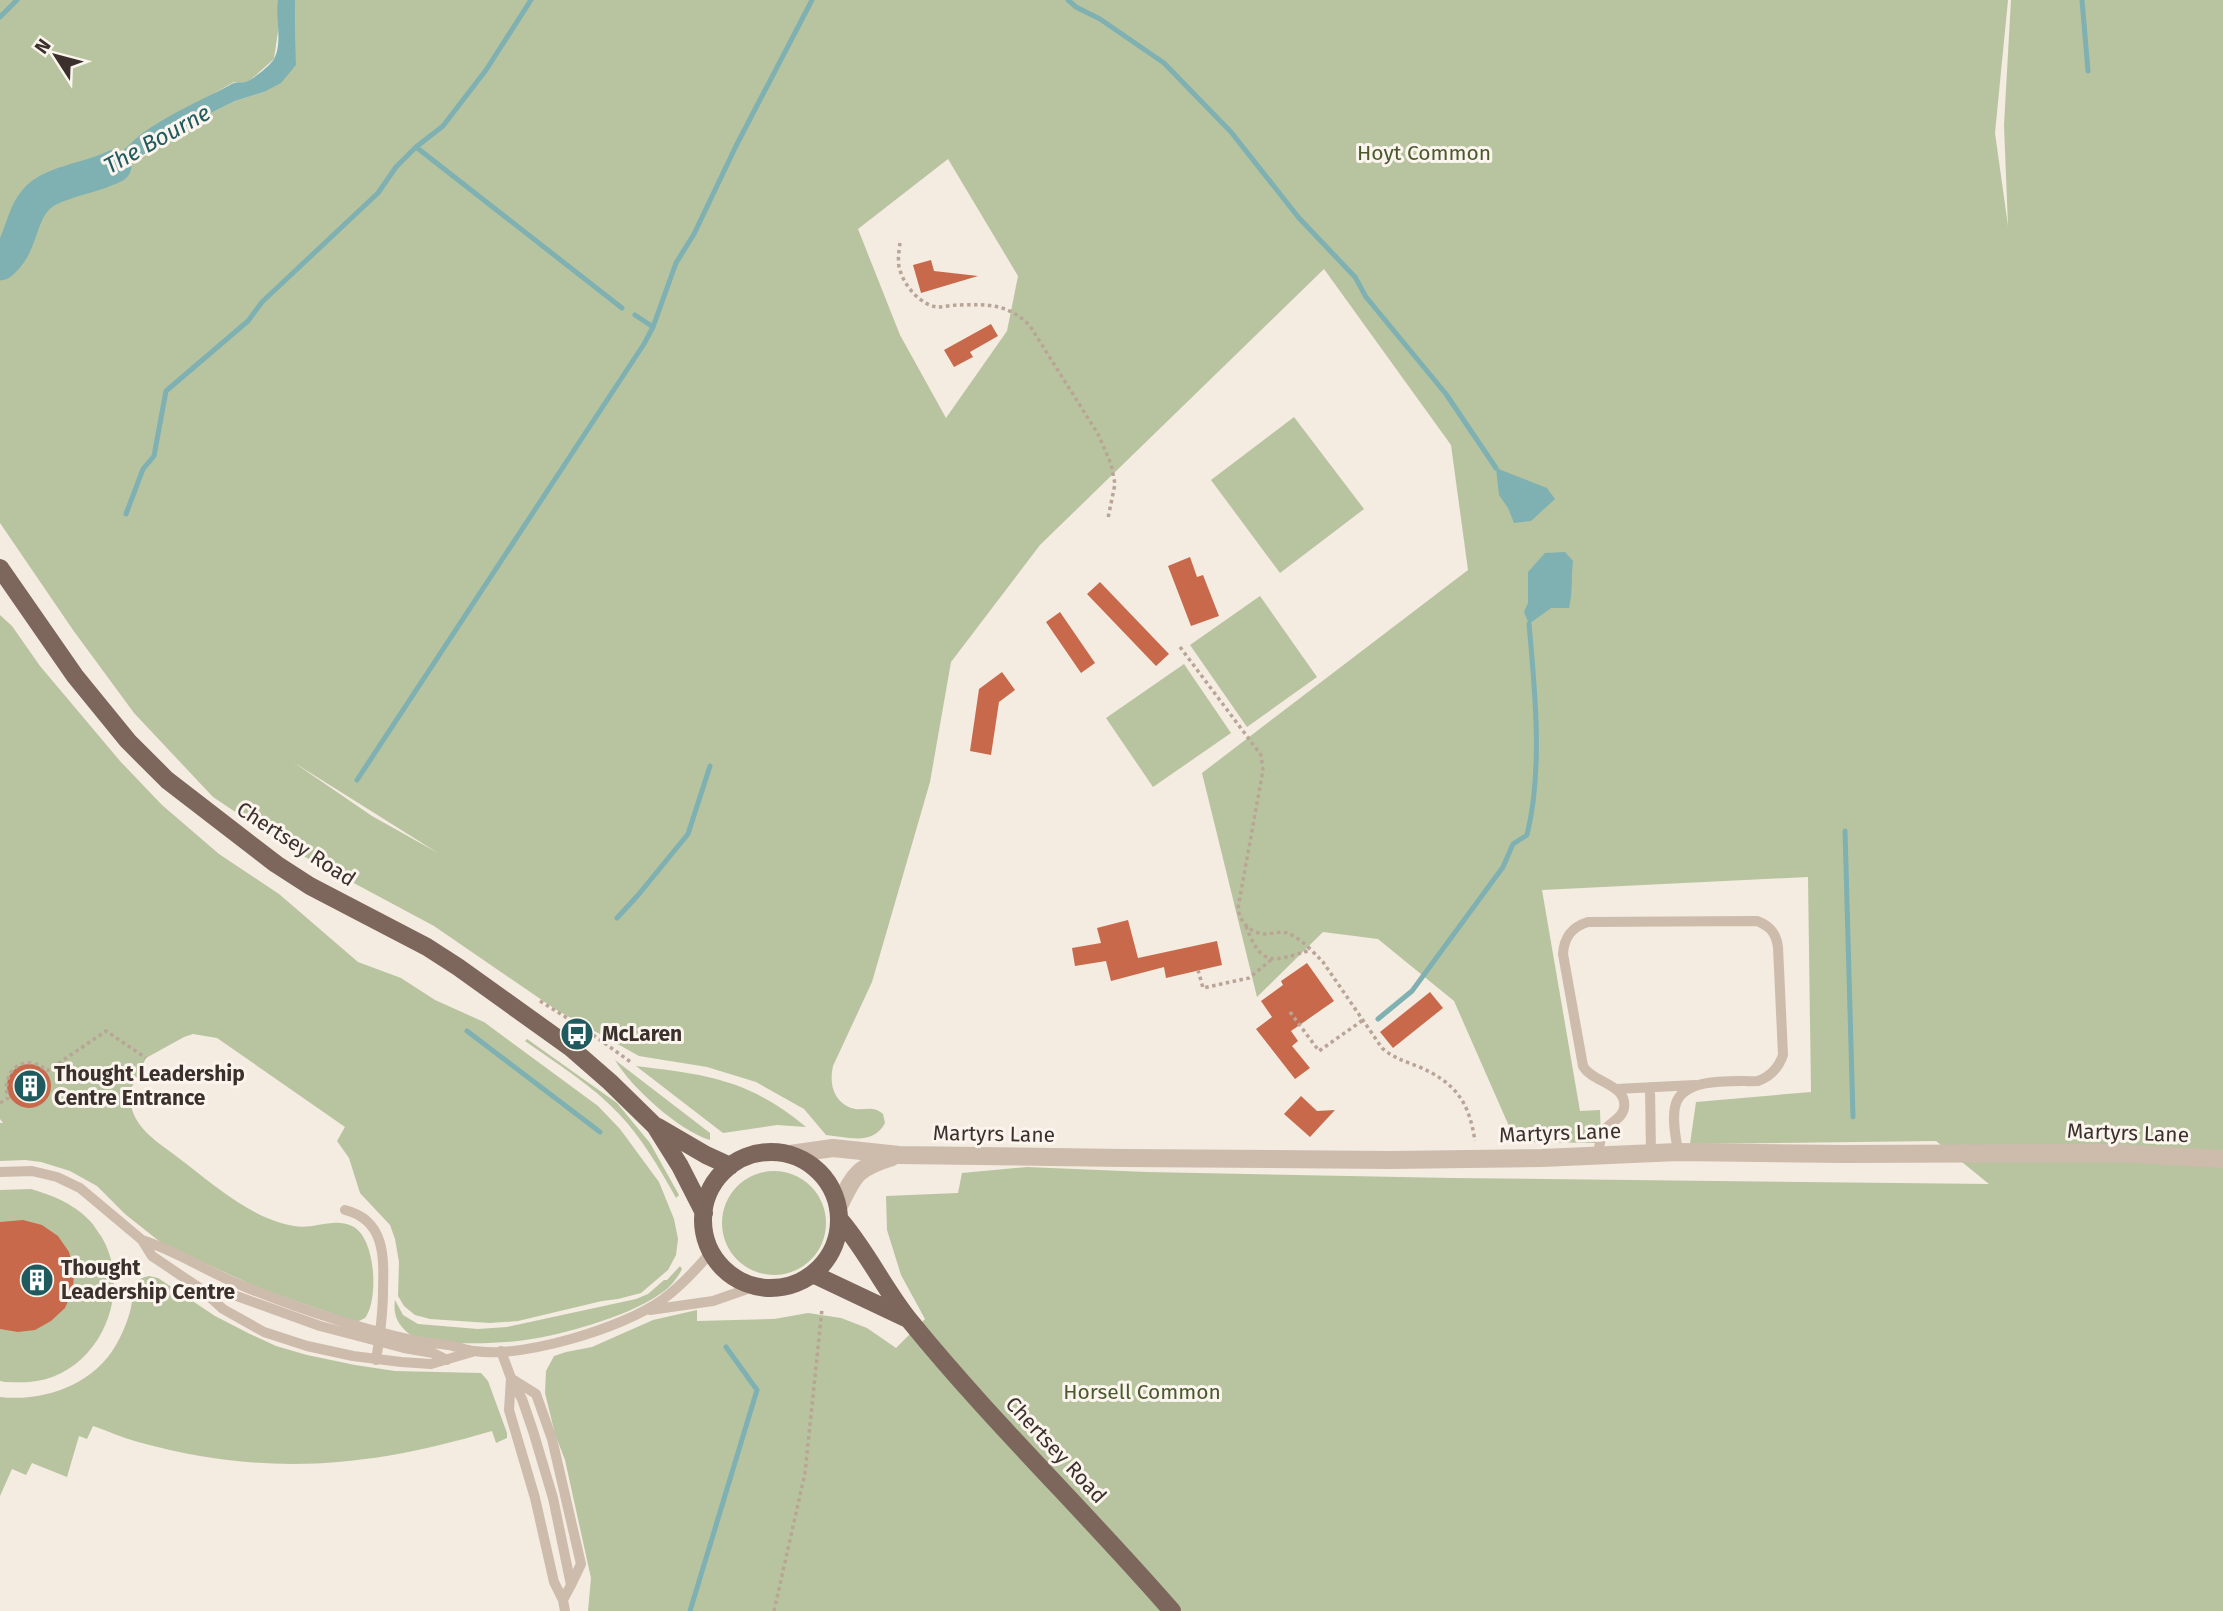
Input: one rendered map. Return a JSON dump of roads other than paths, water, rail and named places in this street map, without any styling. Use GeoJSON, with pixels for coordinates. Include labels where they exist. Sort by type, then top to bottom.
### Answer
{"type":"FeatureCollection","features":[{"type":"Feature","properties":{"kind":"main road","name":"Chertsey Road"},"geometry":{"type":"LineString","coordinates":[[0,570],[75,677],[128,741],[167,780],[203,810],[302,881],[427,947],[571,1048],[655,1126],[680,1166],[704,1213]]}},
{"type":"Feature","properties":{"kind":"main road","name":"Chertsey Road"},"geometry":{"type":"LineString","coordinates":[[655,1126],[730,1166]]}},
{"type":"Feature","properties":{"kind":"main road"},"geometry":{"type":"LineString","coordinates":[[768,1151],[790,1154],[810,1163],[826,1179],[836,1199],[839,1214],[838,1234],[829,1256],[813,1274],[792,1285],[774,1288],[756,1286],[740,1281],[725,1270],[711,1252],[704,1229],[704,1213],[713,1184],[730,1166],[746,1156],[768,1151]]}},
{"type":"Feature","properties":{"kind":"main road","name":"Chertsey Road"},"geometry":{"type":"LineString","coordinates":[[839,1214],[908,1319],[961,1382],[1172,1611]]}},
{"type":"Feature","properties":{"kind":"main road","name":"Chertsey Road"},"geometry":{"type":"LineString","coordinates":[[813,1274],[908,1319]]}},
{"type":"Feature","properties":{"kind":"street","name":"Martyrs Lane"},"geometry":{"type":"LineString","coordinates":[[790,1154],[833,1148],[898,1155],[1137,1158],[1478,1159],[1678,1152],[2117,1153],[2223,1159]]}},
{"type":"Feature","properties":{"kind":"street","name":"Martyrs Lane"},"geometry":{"type":"LineString","coordinates":[[839,1214],[856,1174],[863,1167],[898,1155]]}},
{"type":"Feature","properties":{"kind":"lane"},"geometry":{"type":"LineString","coordinates":[[1598,1155],[1603,1131],[1622,1114],[1625,1104],[1616,1089],[1592,1077],[1583,1066],[1563,954],[1564,944],[1571,932],[1588,922],[1750,920],[1764,923],[1774,933],[1778,947],[1783,1055],[1780,1065],[1766,1078],[1758,1081],[1616,1089]]}},
{"type":"Feature","properties":{"kind":"lane"},"geometry":{"type":"LineString","coordinates":[[1678,1152],[1674,1111],[1676,1101],[1698,1084]]}},
{"type":"Feature","properties":{"kind":"lane"},"geometry":{"type":"LineString","coordinates":[[1650,1087],[1651,1153]]}},
{"type":"Feature","properties":{"kind":"lane"},"geometry":{"type":"LineString","coordinates":[[0,1172],[32,1171],[57,1177],[80,1188],[142,1240],[152,1256],[201,1289],[223,1309],[264,1332],[320,1349],[376,1360],[431,1364],[474,1352]]}},
{"type":"Feature","properties":{"kind":"lane"},"geometry":{"type":"LineString","coordinates":[[345,1210],[357,1213],[371,1224],[384,1259],[380,1337],[376,1360]]}},
{"type":"Feature","properties":{"kind":"lane"},"geometry":{"type":"LineString","coordinates":[[142,1240],[243,1286],[447,1360]]}},
{"type":"Feature","properties":{"kind":"lane"},"geometry":{"type":"LineString","coordinates":[[644,1311],[683,1284],[711,1252]]}},
{"type":"Feature","properties":{"kind":"lane"},"geometry":{"type":"LineString","coordinates":[[201,1289],[231,1294],[320,1326],[474,1352],[531,1347],[572,1338],[644,1311],[713,1301],[756,1286]]}},
{"type":"Feature","properties":{"kind":"lane"},"geometry":{"type":"LineString","coordinates":[[501,1351],[533,1431],[553,1498],[571,1585]]}},
{"type":"Feature","properties":{"kind":"lane"},"geometry":{"type":"LineString","coordinates":[[511,1378],[509,1410],[535,1498],[554,1582],[564,1605]]}},
{"type":"Feature","properties":{"kind":"lane"},"geometry":{"type":"LineString","coordinates":[[511,1378],[536,1394],[552,1440],[581,1564],[564,1605]]}},
{"type":"Feature","properties":{"kind":"lane"},"geometry":{"type":"LineString","coordinates":[[548,1555],[564,1551]]}},
{"type":"Feature","properties":{"kind":"water"},"geometry":{"type":"Polygon","coordinates":[[[278,0],[295,0],[296,65],[281,83],[213,112],[120,169],[75,189],[71,173],[107,162],[161,121],[232,84],[248,81],[269,65],[277,53],[278,0]]]}},
{"type":"Feature","properties":{"kind":"water"},"geometry":{"type":"Polygon","coordinates":[[[65,172],[69,187],[53,194],[41,204],[25,236],[20,257],[11,267],[0,273],[0,251],[9,240],[21,205],[35,190],[65,172]]]}},
{"type":"Feature","properties":{"kind":"water"},"geometry":{"type":"Polygon","coordinates":[[[1496,468],[1547,488],[1555,499],[1531,521],[1514,523],[1499,495],[1496,468]]]}},
{"type":"Feature","properties":{"kind":"water"},"geometry":{"type":"Polygon","coordinates":[[[1565,552],[1573,561],[1569,608],[1551,608],[1529,624],[1524,612],[1528,603],[1528,572],[1545,553],[1565,552]]]}},
{"type":"Feature","properties":{"kind":"waterway"},"geometry":{"type":"LineString","coordinates":[[0,17],[17,0]]}},
{"type":"Feature","properties":{"kind":"waterway"},"geometry":{"type":"LineString","coordinates":[[126,514],[143,469],[154,456],[166,391],[248,321],[262,302],[378,193],[396,167],[443,126],[486,70],[531,0]]}},
{"type":"Feature","properties":{"kind":"waterway"},"geometry":{"type":"LineString","coordinates":[[357,780],[644,344],[653,327],[676,263],[694,234],[736,146],[812,0]]}},
{"type":"Feature","properties":{"kind":"waterway"},"geometry":{"type":"LineString","coordinates":[[1068,0],[1164,63],[1231,132],[1299,218],[1355,277],[1366,297],[1446,394],[1496,468]]}},
{"type":"Feature","properties":{"kind":"waterway"},"geometry":{"type":"LineString","coordinates":[[2082,0],[2088,71]]}},
{"type":"Feature","properties":{"kind":"waterway"},"geometry":{"type":"LineString","coordinates":[[416,147],[622,308]]}},
{"type":"Feature","properties":{"kind":"waterway","name":"The Bourne"},"geometry":{"type":"LineString","coordinates":[[0,264],[8,257],[29,210],[42,194],[115,166]]}},
{"type":"Feature","properties":{"kind":"waterway"},"geometry":{"type":"LineString","coordinates":[[635,315],[653,327]]}},
{"type":"Feature","properties":{"kind":"waterway"},"geometry":{"type":"LineString","coordinates":[[1378,1019],[1412,991],[1503,867],[1513,844],[1527,835],[1536,758],[1529,624]]}},
{"type":"Feature","properties":{"kind":"waterway"},"geometry":{"type":"LineString","coordinates":[[617,918],[688,834],[710,766]]}},
{"type":"Feature","properties":{"kind":"waterway"},"geometry":{"type":"LineString","coordinates":[[1845,831],[1853,1117]]}},
{"type":"Feature","properties":{"kind":"waterway"},"geometry":{"type":"LineString","coordinates":[[467,1031],[600,1132]]}},
{"type":"Feature","properties":{"kind":"waterway"},"geometry":{"type":"LineString","coordinates":[[690,1611],[757,1390],[726,1347]]}},
{"type":"Feature","properties":{"kind":"place","name":"McLaren"},"geometry":{"type":"Point","coordinates":[577,1034]}},
{"type":"Feature","properties":{"kind":"place","name":"Thought Leadership Centre Entrance"},"geometry":{"type":"Point","coordinates":[30,1086]}},
{"type":"Feature","properties":{"kind":"place","name":"Thought Leadership Centre"},"geometry":{"type":"Point","coordinates":[37,1280]}},
{"type":"Feature","properties":{"kind":"park label","name":"Hoyt Common"},"geometry":{"type":"Point","coordinates":[1424,153]}},
{"type":"Feature","properties":{"kind":"park label","name":"Horsell Common"},"geometry":{"type":"Point","coordinates":[1142,1392]}}]}
